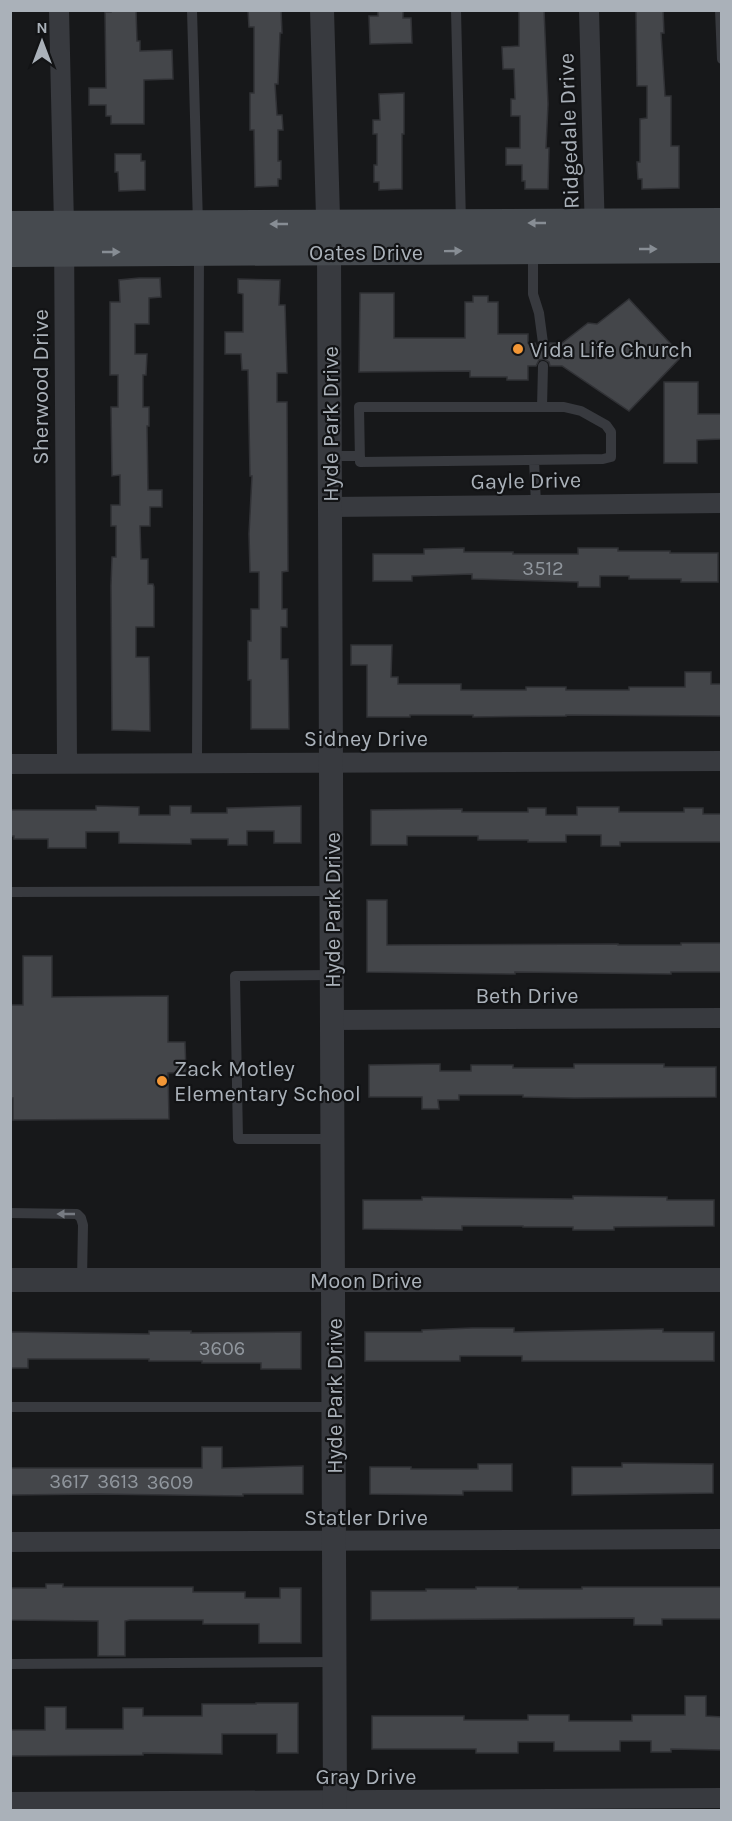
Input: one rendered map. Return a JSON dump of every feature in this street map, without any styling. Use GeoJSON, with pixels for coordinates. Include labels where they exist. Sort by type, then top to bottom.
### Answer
{"type":"FeatureCollection","features":[{"type":"Feature","properties":{"kind":"main road","name":"Oates Drive"},"geometry":{"type":"LineString","coordinates":[[10,225],[64,238],[198,238],[329,252],[533,250],[595,236],[722,222]]}},
{"type":"Feature","properties":{"kind":"main road","name":"Oates Drive"},"geometry":{"type":"LineString","coordinates":[[198,238],[328,224],[461,223],[722,249]]}},
{"type":"Feature","properties":{"kind":"main road","name":"Oates Drive"},"geometry":{"type":"LineString","coordinates":[[10,253],[64,238]]}},
{"type":"Feature","properties":{"kind":"street","name":"Sherwood Drive"},"geometry":{"type":"LineString","coordinates":[[59,10],[64,238],[67,764]]}},
{"type":"Feature","properties":{"kind":"street","name":"Hyde Park Drive"},"geometry":{"type":"LineString","coordinates":[[322,10],[329,252],[335,1805]]}},
{"type":"Feature","properties":{"kind":"street","name":"Ridgedale Drive"},"geometry":{"type":"LineString","coordinates":[[589,10],[595,236]]}},
{"type":"Feature","properties":{"kind":"street","name":"Gayle Drive"},"geometry":{"type":"LineString","coordinates":[[330,507],[722,503]]}},
{"type":"Feature","properties":{"kind":"street","name":"Sidney Drive"},"geometry":{"type":"LineString","coordinates":[[10,764],[722,761]]}},
{"type":"Feature","properties":{"kind":"street","name":"Beth Drive"},"geometry":{"type":"LineString","coordinates":[[333,1020],[722,1018]]}},
{"type":"Feature","properties":{"kind":"street","name":"Moon Drive"},"geometry":{"type":"LineString","coordinates":[[10,1280],[722,1280]]}},
{"type":"Feature","properties":{"kind":"street","name":"Statler Drive"},"geometry":{"type":"LineString","coordinates":[[10,1542],[722,1539]]}},
{"type":"Feature","properties":{"kind":"street","name":"Gray Drive"},"geometry":{"type":"LineString","coordinates":[[10,1802],[335,1805],[722,1798]]}},
{"type":"Feature","properties":{"kind":"lane"},"geometry":{"type":"LineString","coordinates":[[192,10],[198,238],[197,764]]}},
{"type":"Feature","properties":{"kind":"lane"},"geometry":{"type":"LineString","coordinates":[[456,10],[461,223]]}},
{"type":"Feature","properties":{"kind":"lane"},"geometry":{"type":"LineString","coordinates":[[720,10],[722,58]]}},
{"type":"Feature","properties":{"kind":"lane"},"geometry":{"type":"LineString","coordinates":[[533,250],[533,294],[539,313],[543,343]]}},
{"type":"Feature","properties":{"kind":"lane"},"geometry":{"type":"LineString","coordinates":[[542,407],[543,366]]}},
{"type":"Feature","properties":{"kind":"lane"},"geometry":{"type":"LineString","coordinates":[[359,407],[542,407],[564,407],[581,411],[606,425],[611,432],[611,457],[603,459],[360,462],[359,407]]}},
{"type":"Feature","properties":{"kind":"lane"},"geometry":{"type":"LineString","coordinates":[[330,456],[360,456]]}},
{"type":"Feature","properties":{"kind":"lane"},"geometry":{"type":"LineString","coordinates":[[534,460],[536,504]]}},
{"type":"Feature","properties":{"kind":"lane"},"geometry":{"type":"LineString","coordinates":[[10,892],[332,891]]}},
{"type":"Feature","properties":{"kind":"lane"},"geometry":{"type":"LineString","coordinates":[[333,975],[235,976],[238,1139],[333,1140]]}},
{"type":"Feature","properties":{"kind":"lane"},"geometry":{"type":"LineString","coordinates":[[10,1213],[77,1214],[83,1225],[82,1280]]}},
{"type":"Feature","properties":{"kind":"lane"},"geometry":{"type":"LineString","coordinates":[[10,1407],[334,1407]]}},
{"type":"Feature","properties":{"kind":"lane"},"geometry":{"type":"LineString","coordinates":[[10,1664],[334,1662]]}},
{"type":"Feature","properties":{"kind":"building"},"geometry":{"type":"Polygon","coordinates":[[[111,10],[136,10],[137,41],[140,41],[140,51],[172,50],[173,79],[144,80],[144,124],[111,124],[111,116],[106,116],[106,105],[89,105],[89,88],[106,88],[105,12],[111,12],[111,10]]]}},
{"type":"Feature","properties":{"kind":"building"},"geometry":{"type":"Polygon","coordinates":[[[248,10],[281,10],[282,33],[280,33],[278,84],[275,84],[277,115],[282,115],[283,130],[278,130],[278,161],[281,161],[281,179],[278,179],[278,186],[255,187],[254,130],[250,130],[250,93],[254,93],[254,27],[249,27],[248,10]]]}},
{"type":"Feature","properties":{"kind":"building"},"geometry":{"type":"Polygon","coordinates":[[[378,10],[403,10],[403,18],[411,18],[412,43],[370,44],[369,16],[378,16],[378,10]]]}},
{"type":"Feature","properties":{"kind":"building"},"geometry":{"type":"Polygon","coordinates":[[[519,10],[544,10],[548,104],[546,148],[549,148],[548,189],[525,189],[525,181],[522,181],[522,165],[506,165],[506,148],[520,148],[520,116],[511,116],[511,99],[515,99],[514,69],[503,69],[502,47],[519,46],[519,10]]]}},
{"type":"Feature","properties":{"kind":"building"},"geometry":{"type":"Polygon","coordinates":[[[636,10],[663,10],[664,33],[661,33],[665,96],[671,96],[671,146],[679,146],[679,188],[642,189],[642,179],[638,179],[640,119],[647,118],[647,86],[637,86],[636,10]]]}},
{"type":"Feature","properties":{"kind":"building"},"geometry":{"type":"Polygon","coordinates":[[[404,93],[402,189],[379,190],[379,182],[374,182],[374,165],[377,165],[377,134],[373,134],[373,120],[380,120],[379,94],[404,93]]]}},
{"type":"Feature","properties":{"kind":"building"},"geometry":{"type":"Polygon","coordinates":[[[115,154],[141,154],[141,161],[145,161],[145,190],[119,191],[118,172],[115,172],[115,154]]]}},
{"type":"Feature","properties":{"kind":"building"},"geometry":{"type":"Polygon","coordinates":[[[160,278],[161,297],[149,298],[149,324],[135,324],[135,354],[147,354],[146,375],[143,375],[143,407],[149,407],[148,490],[162,490],[162,507],[150,507],[150,526],[140,526],[141,559],[148,559],[148,584],[153,584],[154,587],[154,627],[136,627],[136,657],[149,657],[150,731],[112,730],[111,586],[112,557],[116,557],[116,526],[111,526],[111,505],[120,505],[120,475],[112,476],[111,407],[118,407],[118,375],[110,375],[110,302],[120,302],[119,280],[160,278]]]}},
{"type":"Feature","properties":{"kind":"building"},"geometry":{"type":"Polygon","coordinates":[[[238,279],[280,280],[279,305],[285,305],[287,373],[277,373],[277,402],[287,402],[288,571],[282,572],[282,609],[287,609],[287,627],[281,627],[281,659],[288,659],[289,729],[251,729],[248,641],[251,641],[251,609],[259,609],[259,572],[250,572],[252,476],[250,476],[248,370],[242,370],[241,354],[225,354],[225,332],[243,332],[243,294],[238,293],[238,279]]]}},
{"type":"Feature","properties":{"kind":"building","name":"Vida Life Church"},"geometry":{"type":"Polygon","coordinates":[[[360,293],[394,293],[394,338],[465,338],[465,302],[473,302],[473,296],[488,296],[488,302],[498,302],[498,334],[528,334],[528,343],[535,343],[537,348],[543,350],[548,349],[550,343],[562,343],[588,323],[597,324],[629,299],[682,356],[629,411],[562,366],[550,366],[549,362],[544,359],[539,360],[536,366],[528,366],[528,380],[507,380],[507,377],[470,377],[470,371],[359,372],[360,293]]]}},
{"type":"Feature","properties":{"kind":"building"},"geometry":{"type":"Polygon","coordinates":[[[664,382],[698,382],[698,414],[722,414],[722,439],[697,440],[697,463],[664,463],[664,382]]]}},
{"type":"Feature","properties":{"kind":"building"},"geometry":{"type":"Polygon","coordinates":[[[464,548],[464,552],[513,552],[513,554],[578,554],[578,548],[718,553],[718,582],[681,582],[681,579],[629,579],[629,576],[600,576],[600,587],[578,587],[578,582],[472,579],[472,574],[412,576],[412,581],[373,581],[373,554],[424,554],[424,549],[464,548]]]}},
{"type":"Feature","properties":{"kind":"building"},"geometry":{"type":"Polygon","coordinates":[[[351,645],[392,645],[391,677],[398,677],[398,684],[461,684],[461,690],[526,690],[526,687],[566,687],[566,690],[629,690],[629,687],[685,687],[685,672],[711,672],[711,684],[722,684],[722,716],[410,715],[410,717],[367,717],[367,665],[351,665],[351,645]]]}},
{"type":"Feature","properties":{"kind":"building"},"geometry":{"type":"Polygon","coordinates":[[[96,806],[139,807],[139,815],[170,815],[170,806],[191,806],[191,813],[227,813],[227,808],[301,806],[301,843],[274,843],[274,831],[247,831],[247,845],[228,845],[228,839],[191,839],[191,844],[119,843],[119,832],[86,832],[86,848],[48,848],[48,839],[14,839],[14,836],[10,836],[10,810],[96,810],[96,806]]]}},
{"type":"Feature","properties":{"kind":"building"},"geometry":{"type":"Polygon","coordinates":[[[577,807],[619,807],[619,812],[684,812],[684,808],[703,808],[703,814],[722,814],[722,842],[620,842],[620,846],[601,846],[601,835],[566,835],[566,842],[478,840],[478,836],[407,836],[407,845],[371,845],[371,810],[462,809],[462,812],[528,812],[528,808],[546,808],[546,815],[577,815],[577,807]]]}},
{"type":"Feature","properties":{"kind":"building"},"geometry":{"type":"Polygon","coordinates":[[[367,900],[387,900],[387,945],[722,943],[722,972],[671,972],[671,974],[515,972],[515,974],[367,972],[367,900]]]}},
{"type":"Feature","properties":{"kind":"building"},"geometry":{"type":"Polygon","coordinates":[[[23,956],[52,956],[52,997],[168,996],[168,1042],[185,1042],[186,1072],[168,1073],[169,1119],[13,1120],[13,1098],[10,1098],[10,1005],[23,1005],[23,956]]]}},
{"type":"Feature","properties":{"kind":"building"},"geometry":{"type":"Polygon","coordinates":[[[440,1064],[440,1071],[471,1071],[471,1065],[513,1065],[513,1068],[574,1068],[574,1064],[664,1064],[664,1067],[716,1067],[716,1097],[574,1098],[459,1095],[459,1100],[438,1100],[439,1109],[422,1109],[422,1097],[369,1097],[369,1065],[440,1064]]]}},
{"type":"Feature","properties":{"kind":"building"},"geometry":{"type":"Polygon","coordinates":[[[573,1196],[714,1200],[714,1226],[614,1227],[614,1230],[573,1230],[573,1227],[523,1226],[462,1226],[462,1230],[363,1229],[363,1200],[422,1200],[422,1197],[573,1199],[573,1196]]]}},
{"type":"Feature","properties":{"kind":"building"},"geometry":{"type":"Polygon","coordinates":[[[514,1328],[514,1332],[663,1329],[663,1332],[714,1332],[714,1361],[522,1361],[522,1356],[460,1356],[460,1361],[365,1361],[365,1332],[422,1332],[422,1330],[514,1328]]]}},
{"type":"Feature","properties":{"kind":"building"},"geometry":{"type":"Polygon","coordinates":[[[149,1331],[301,1332],[301,1369],[261,1369],[261,1363],[202,1363],[202,1361],[149,1361],[149,1359],[28,1359],[28,1368],[10,1368],[10,1332],[149,1334],[149,1331]]]}},
{"type":"Feature","properties":{"kind":"building"},"geometry":{"type":"Polygon","coordinates":[[[202,1447],[222,1447],[222,1468],[303,1466],[303,1494],[10,1495],[10,1468],[202,1468],[202,1447]]]}},
{"type":"Feature","properties":{"kind":"building"},"geometry":{"type":"Polygon","coordinates":[[[622,1463],[713,1464],[713,1493],[572,1495],[572,1467],[622,1467],[622,1463]]]}},
{"type":"Feature","properties":{"kind":"building"},"geometry":{"type":"Polygon","coordinates":[[[478,1464],[512,1464],[512,1491],[463,1491],[463,1495],[370,1494],[370,1467],[478,1469],[478,1464]]]}},
{"type":"Feature","properties":{"kind":"building"},"geometry":{"type":"Polygon","coordinates":[[[46,1584],[63,1584],[63,1587],[193,1587],[193,1592],[245,1592],[245,1598],[280,1598],[280,1588],[301,1588],[301,1643],[259,1643],[259,1624],[203,1624],[203,1620],[130,1620],[125,1621],[125,1656],[98,1656],[98,1621],[10,1620],[10,1588],[46,1588],[46,1584]]]}},
{"type":"Feature","properties":{"kind":"building"},"geometry":{"type":"Polygon","coordinates":[[[476,1587],[582,1589],[582,1587],[722,1587],[722,1619],[662,1619],[662,1625],[634,1625],[634,1618],[371,1620],[371,1591],[426,1591],[426,1589],[476,1589],[476,1587]]]}},
{"type":"Feature","properties":{"kind":"building"},"geometry":{"type":"Polygon","coordinates":[[[685,1696],[706,1696],[706,1716],[722,1717],[722,1750],[671,1749],[671,1752],[651,1752],[651,1741],[620,1741],[620,1751],[554,1751],[554,1742],[518,1742],[518,1753],[476,1753],[476,1749],[372,1749],[372,1716],[464,1716],[464,1720],[528,1720],[528,1715],[569,1715],[569,1721],[632,1721],[632,1715],[685,1715],[685,1696]]]}},
{"type":"Feature","properties":{"kind":"building"},"geometry":{"type":"Polygon","coordinates":[[[298,1703],[298,1753],[277,1753],[277,1734],[222,1734],[222,1754],[10,1756],[10,1730],[45,1730],[45,1707],[66,1707],[66,1729],[123,1729],[123,1708],[143,1708],[143,1716],[202,1716],[202,1704],[298,1703]]]}},
{"type":"Feature","properties":{"kind":"place","name":"Vida Life Church"},"geometry":{"type":"Point","coordinates":[518,349]}},
{"type":"Feature","properties":{"kind":"place","name":"Zack Motley Elementary School"},"geometry":{"type":"Point","coordinates":[162,1081]}}]}
